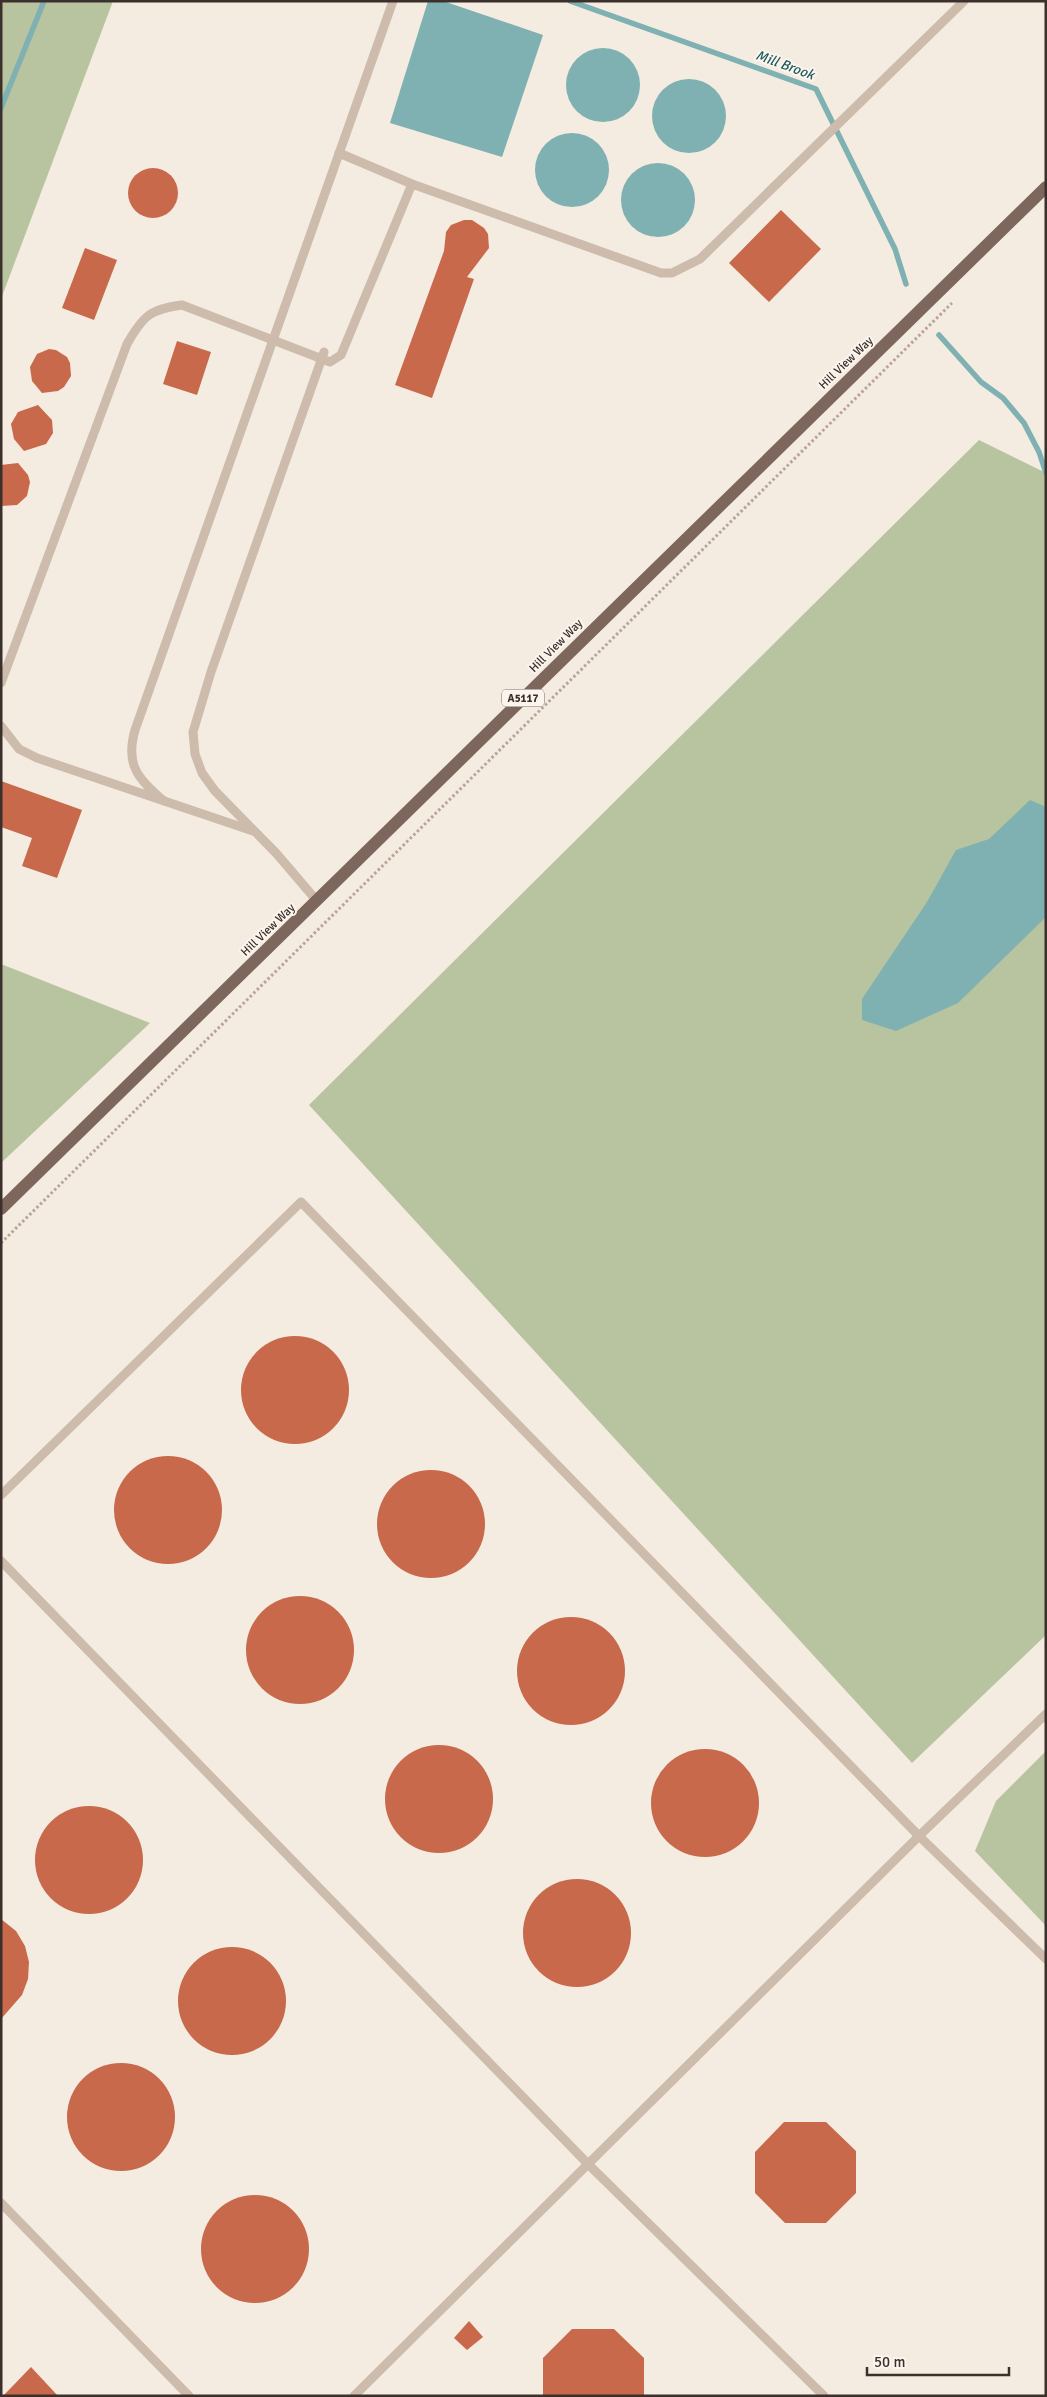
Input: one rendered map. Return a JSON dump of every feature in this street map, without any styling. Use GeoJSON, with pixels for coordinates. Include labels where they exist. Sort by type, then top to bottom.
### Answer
{"type":"FeatureCollection","features":[{"type":"Feature","properties":{"kind":"main road","name":"Hill View Way"},"geometry":{"type":"LineString","coordinates":[[1,1209],[1046,187]]}},
{"type":"Feature","properties":{"kind":"lane"},"geometry":{"type":"LineString","coordinates":[[164,801],[147,787],[140,777],[130,761],[130,748],[149,686],[394,1]]}},
{"type":"Feature","properties":{"kind":"lane"},"geometry":{"type":"LineString","coordinates":[[339,153],[412,184],[661,273],[672,273],[700,260],[964,1]]}},
{"type":"Feature","properties":{"kind":"lane"},"geometry":{"type":"LineString","coordinates":[[1,683],[127,344],[139,323],[160,308],[182,306],[272,340],[323,355],[330,362],[341,355],[412,184]]}},
{"type":"Feature","properties":{"kind":"lane"},"geometry":{"type":"LineString","coordinates":[[317,901],[202,774],[195,754],[193,732],[211,672],[323,355]]}},
{"type":"Feature","properties":{"kind":"lane"},"geometry":{"type":"LineString","coordinates":[[1,726],[19,749],[37,758],[256,832]]}},
{"type":"Feature","properties":{"kind":"lane"},"geometry":{"type":"LineString","coordinates":[[1,1495],[301,1202],[919,1836],[1046,1959]]}},
{"type":"Feature","properties":{"kind":"lane"},"geometry":{"type":"LineString","coordinates":[[1,1561],[588,2164],[824,2396]]}},
{"type":"Feature","properties":{"kind":"lane"},"geometry":{"type":"LineString","coordinates":[[354,2396],[919,1836],[1046,1714]]}},
{"type":"Feature","properties":{"kind":"lane"},"geometry":{"type":"LineString","coordinates":[[1,2204],[189,2396]]}},
{"type":"Feature","properties":{"kind":"path"},"geometry":{"type":"LineString","coordinates":[[1,1243],[956,299]]}},
{"type":"Feature","properties":{"kind":"green space"},"geometry":{"type":"Polygon","coordinates":[[[1,1],[113,1],[1,299],[1,1]]]}},
{"type":"Feature","properties":{"kind":"green space"},"geometry":{"type":"Polygon","coordinates":[[[979,440],[1046,473],[1046,1635],[912,1763],[309,1105],[979,440]]]}},
{"type":"Feature","properties":{"kind":"green space"},"geometry":{"type":"Polygon","coordinates":[[[1,964],[150,1023],[1,1163],[1,964]]]}},
{"type":"Feature","properties":{"kind":"green space"},"geometry":{"type":"Polygon","coordinates":[[[1046,1751],[1046,1926],[975,1851],[996,1801],[1046,1751]]]}},
{"type":"Feature","properties":{"kind":"water"},"geometry":{"type":"Polygon","coordinates":[[[428,1],[443,1],[543,35],[502,157],[390,123],[428,1]]]}},
{"type":"Feature","properties":{"kind":"water"},"geometry":{"type":"Polygon","coordinates":[[[603,48],[624,54],[634,64],[640,85],[634,106],[624,116],[603,122],[582,116],[572,106],[566,85],[572,64],[582,54],[603,48]]]}},
{"type":"Feature","properties":{"kind":"water"},"geometry":{"type":"Polygon","coordinates":[[[689,79],[710,85],[720,95],[726,116],[720,137],[710,147],[689,153],[668,147],[658,137],[652,116],[658,95],[668,85],[689,79]]]}},
{"type":"Feature","properties":{"kind":"water"},"geometry":{"type":"Polygon","coordinates":[[[565,133],[579,133],[593,139],[603,149],[609,163],[607,184],[593,201],[579,207],[565,207],[551,201],[541,191],[535,177],[535,163],[541,149],[551,139],[565,133]]]}},
{"type":"Feature","properties":{"kind":"water"},"geometry":{"type":"Polygon","coordinates":[[[658,163],[679,169],[689,179],[695,200],[689,221],[679,231],[658,237],[637,231],[627,221],[621,200],[627,179],[637,169],[658,163]]]}},
{"type":"Feature","properties":{"kind":"water"},"geometry":{"type":"Polygon","coordinates":[[[1030,800],[1046,807],[1046,917],[958,1003],[896,1031],[862,1020],[862,999],[927,902],[956,850],[989,839],[1030,800]]]}},
{"type":"Feature","properties":{"kind":"building"},"geometry":{"type":"Polygon","coordinates":[[[153,168],[171,175],[178,193],[171,211],[153,218],[135,211],[128,193],[135,175],[153,168]]]}},
{"type":"Feature","properties":{"kind":"building"},"geometry":{"type":"Polygon","coordinates":[[[781,210],[821,249],[769,302],[729,263],[781,210]]]}},
{"type":"Feature","properties":{"kind":"building"},"geometry":{"type":"Polygon","coordinates":[[[464,220],[472,220],[484,228],[488,234],[489,248],[467,277],[474,279],[432,398],[395,385],[444,251],[446,232],[451,225],[464,220]]]}},
{"type":"Feature","properties":{"kind":"building"},"geometry":{"type":"Polygon","coordinates":[[[85,248],[117,260],[94,320],[62,308],[85,248]]]}},
{"type":"Feature","properties":{"kind":"building"},"geometry":{"type":"Polygon","coordinates":[[[177,341],[211,352],[197,395],[163,384],[177,341]]]}},
{"type":"Feature","properties":{"kind":"building"},"geometry":{"type":"Polygon","coordinates":[[[49,349],[56,350],[67,357],[70,363],[71,376],[64,387],[58,391],[42,393],[32,381],[30,367],[37,354],[49,349]]]}},
{"type":"Feature","properties":{"kind":"building"},"geometry":{"type":"Polygon","coordinates":[[[38,405],[52,420],[53,433],[46,444],[24,451],[14,439],[11,424],[18,412],[38,405]]]}},
{"type":"Feature","properties":{"kind":"building"},"geometry":{"type":"Polygon","coordinates":[[[18,463],[28,475],[30,482],[27,496],[17,505],[1,506],[1,465],[18,463]]]}},
{"type":"Feature","properties":{"kind":"building"},"geometry":{"type":"Polygon","coordinates":[[[1,781],[82,810],[57,878],[22,866],[32,838],[1,827],[1,781]]]}},
{"type":"Feature","properties":{"kind":"building"},"geometry":{"type":"Polygon","coordinates":[[[295,1336],[316,1340],[333,1352],[345,1369],[349,1390],[345,1411],[333,1428],[316,1440],[295,1444],[274,1440],[257,1428],[245,1411],[241,1390],[245,1369],[257,1352],[274,1340],[295,1336]]]}},
{"type":"Feature","properties":{"kind":"building"},"geometry":{"type":"Polygon","coordinates":[[[168,1456],[189,1460],[206,1472],[218,1489],[222,1510],[218,1531],[206,1548],[189,1560],[168,1564],[147,1560],[130,1548],[118,1531],[114,1510],[118,1489],[130,1472],[147,1460],[168,1456]]]}},
{"type":"Feature","properties":{"kind":"building"},"geometry":{"type":"Polygon","coordinates":[[[431,1470],[452,1474],[469,1486],[481,1503],[485,1524],[481,1545],[469,1562],[452,1574],[431,1578],[410,1574],[393,1562],[381,1545],[377,1524],[381,1503],[393,1486],[410,1474],[431,1470]]]}},
{"type":"Feature","properties":{"kind":"building"},"geometry":{"type":"Polygon","coordinates":[[[300,1596],[321,1600],[338,1612],[350,1629],[354,1650],[350,1671],[338,1688],[321,1700],[300,1704],[279,1700],[262,1688],[250,1671],[246,1650],[250,1629],[262,1612],[279,1600],[300,1596]]]}},
{"type":"Feature","properties":{"kind":"building"},"geometry":{"type":"Polygon","coordinates":[[[571,1617],[592,1621],[609,1633],[621,1650],[625,1671],[621,1692],[609,1709],[592,1721],[571,1725],[550,1721],[533,1709],[521,1692],[517,1671],[521,1650],[533,1633],[550,1621],[571,1617]]]}},
{"type":"Feature","properties":{"kind":"building"},"geometry":{"type":"Polygon","coordinates":[[[439,1745],[460,1749],[477,1761],[489,1778],[493,1799],[489,1820],[477,1837],[460,1849],[439,1853],[418,1849],[401,1837],[389,1820],[385,1799],[389,1778],[401,1761],[418,1749],[439,1745]]]}},
{"type":"Feature","properties":{"kind":"building"},"geometry":{"type":"Polygon","coordinates":[[[705,1749],[726,1753],[743,1765],[755,1782],[759,1803],[755,1824],[743,1841],[726,1853],[705,1857],[684,1853],[667,1841],[655,1824],[651,1803],[655,1782],[667,1765],[684,1753],[705,1749]]]}},
{"type":"Feature","properties":{"kind":"building"},"geometry":{"type":"Polygon","coordinates":[[[89,1806],[110,1810],[127,1822],[139,1839],[143,1860],[139,1881],[127,1898],[110,1910],[89,1914],[68,1910],[51,1898],[39,1881],[35,1860],[39,1839],[51,1822],[68,1810],[89,1806]]]}},
{"type":"Feature","properties":{"kind":"building"},"geometry":{"type":"Polygon","coordinates":[[[577,1879],[598,1883],[615,1895],[627,1912],[631,1933],[627,1954],[615,1971],[598,1983],[577,1987],[556,1983],[539,1971],[527,1954],[523,1933],[527,1912],[539,1895],[556,1883],[577,1879]]]}},
{"type":"Feature","properties":{"kind":"building"},"geometry":{"type":"Polygon","coordinates":[[[1,1919],[16,1931],[25,1946],[29,1962],[28,1979],[22,1995],[1,2019],[1,1919]]]}},
{"type":"Feature","properties":{"kind":"building"},"geometry":{"type":"Polygon","coordinates":[[[232,1947],[253,1951],[270,1963],[282,1980],[286,2001],[282,2022],[270,2039],[253,2051],[232,2055],[211,2051],[194,2039],[182,2022],[178,2001],[182,1980],[194,1963],[211,1951],[232,1947]]]}},
{"type":"Feature","properties":{"kind":"building"},"geometry":{"type":"Polygon","coordinates":[[[121,2063],[142,2067],[159,2079],[171,2096],[175,2117],[171,2138],[159,2155],[142,2167],[121,2171],[100,2167],[83,2155],[71,2138],[67,2117],[71,2096],[83,2079],[100,2067],[121,2063]]]}},
{"type":"Feature","properties":{"kind":"building"},"geometry":{"type":"Polygon","coordinates":[[[784,2122],[826,2122],[856,2151],[856,2193],[826,2223],[785,2223],[755,2193],[755,2152],[784,2122]]]}},
{"type":"Feature","properties":{"kind":"building"},"geometry":{"type":"Polygon","coordinates":[[[255,2195],[276,2199],[293,2211],[305,2228],[309,2249],[305,2270],[293,2287],[276,2299],[255,2303],[234,2299],[217,2287],[205,2270],[201,2249],[205,2228],[217,2211],[234,2199],[255,2195]]]}},
{"type":"Feature","properties":{"kind":"building"},"geometry":{"type":"Polygon","coordinates":[[[469,2321],[483,2337],[467,2350],[454,2338],[469,2321]]]}},
{"type":"Feature","properties":{"kind":"building"},"geometry":{"type":"Polygon","coordinates":[[[572,2329],[614,2329],[644,2358],[644,2396],[543,2396],[543,2358],[572,2329]]]}},
{"type":"Feature","properties":{"kind":"building"},"geometry":{"type":"Polygon","coordinates":[[[31,2367],[58,2396],[3,2396],[31,2367]]]}},
{"type":"Feature","properties":{"kind":"waterway"},"geometry":{"type":"LineString","coordinates":[[1,108],[44,1]]}},
{"type":"Feature","properties":{"kind":"waterway","name":"Mill Brook"},"geometry":{"type":"LineString","coordinates":[[570,1],[816,89],[895,249],[906,284]]}},
{"type":"Feature","properties":{"kind":"waterway","name":"Mill Brook"},"geometry":{"type":"LineString","coordinates":[[939,335],[981,382],[1003,398],[1024,423],[1039,452],[1046,473]]}}]}
